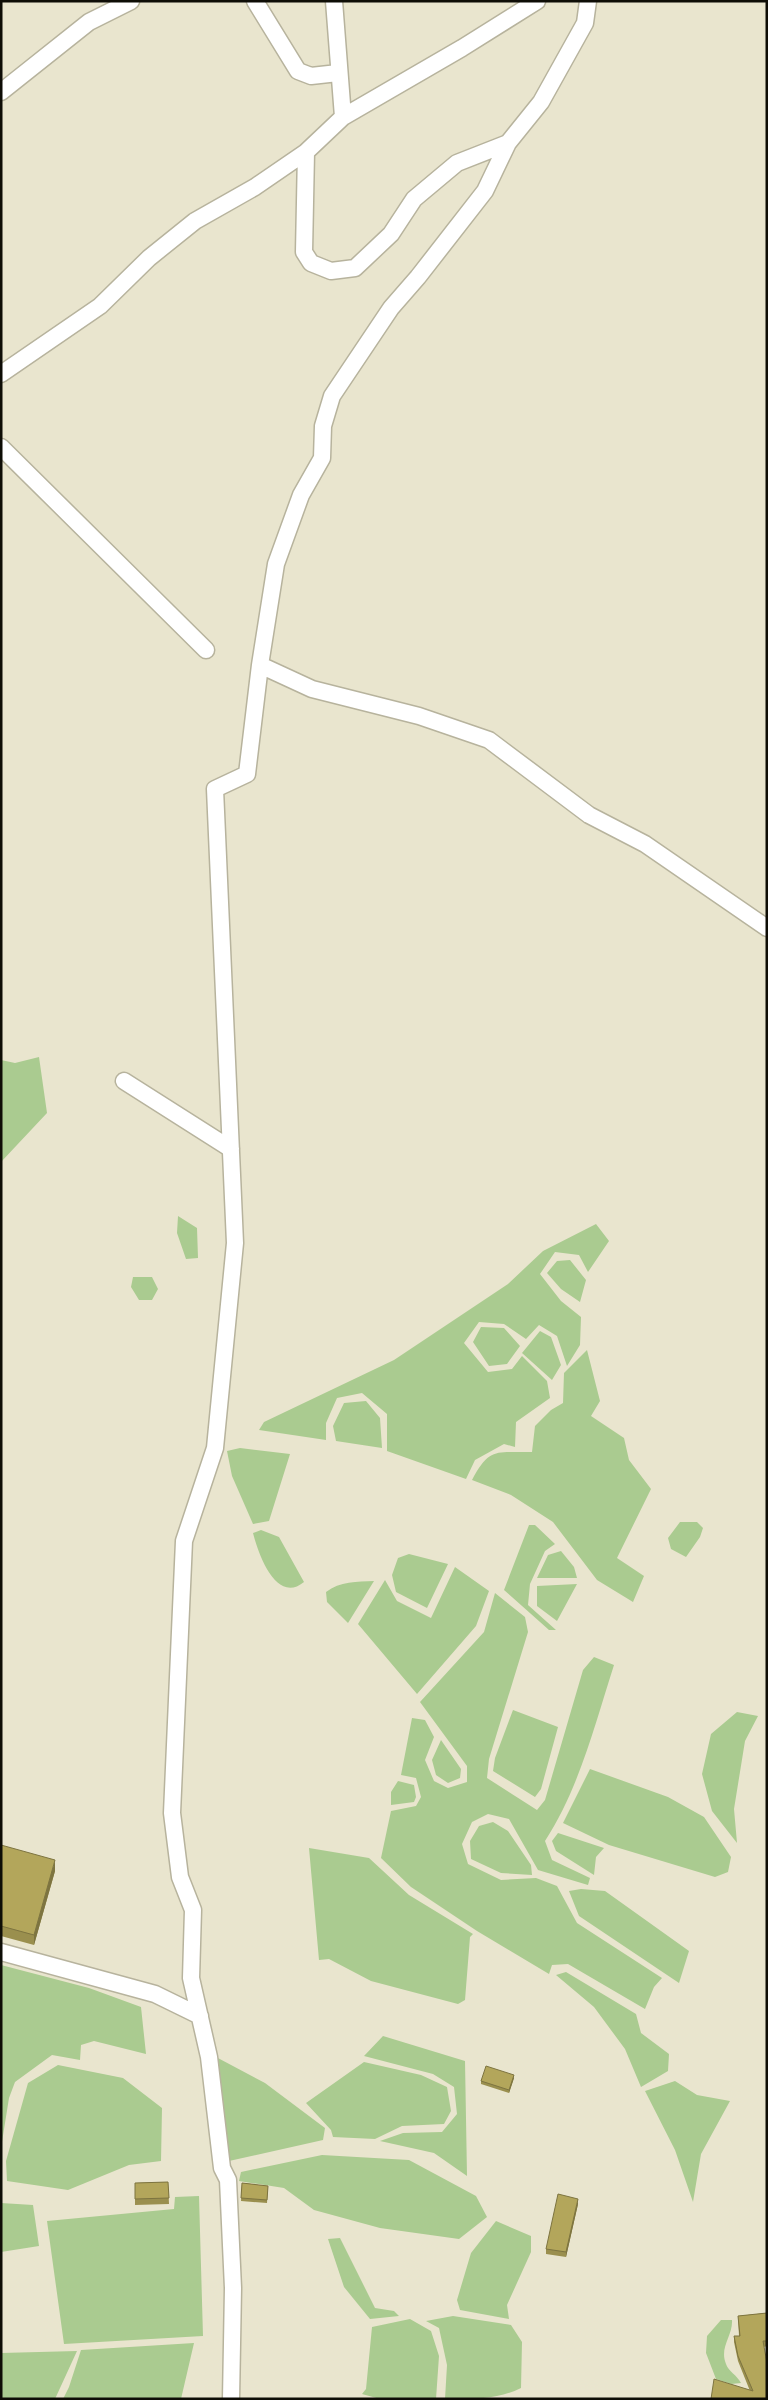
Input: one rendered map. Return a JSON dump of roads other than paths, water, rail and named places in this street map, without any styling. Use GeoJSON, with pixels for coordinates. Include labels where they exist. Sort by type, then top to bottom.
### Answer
{"type":"FeatureCollection","features":[{"type":"Feature","properties":{"kind":"street"},"geometry":{"type":"LineString","coordinates":[[1,92],[90,22],[131,1]]}},
{"type":"Feature","properties":{"kind":"street"},"geometry":{"type":"LineString","coordinates":[[256,1],[298,71],[312,76],[338,73]]}},
{"type":"Feature","properties":{"kind":"street"},"geometry":{"type":"LineString","coordinates":[[334,1],[338,73],[343,117]]}},
{"type":"Feature","properties":{"kind":"street"},"geometry":{"type":"LineString","coordinates":[[1,374],[100,306],[149,258],[195,221],[255,186],[306,152],[343,117],[462,48],[537,1]]}},
{"type":"Feature","properties":{"kind":"street"},"geometry":{"type":"LineString","coordinates":[[232,2399],[233,2288],[228,2180],[222,2168],[209,2057],[191,1978],[192,1910],[180,1878],[172,1813],[184,1542],[215,1448],[235,1243],[215,789],[247,774],[260,665],[276,564],[301,495],[322,458],[322,426],[332,396],[391,308],[418,277],[485,191],[508,143],[546,94],[585,22],[588,1]]}},
{"type":"Feature","properties":{"kind":"street"},"geometry":{"type":"LineString","coordinates":[[306,152],[304,252],[311,263],[331,271],[355,268],[391,234],[414,199],[457,163],[508,143]]}},
{"type":"Feature","properties":{"kind":"street"},"geometry":{"type":"LineString","coordinates":[[1,447],[206,650]]}},
{"type":"Feature","properties":{"kind":"street"},"geometry":{"type":"LineString","coordinates":[[260,665],[312,689],[419,716],[488,740],[589,815],[645,844],[767,928]]}},
{"type":"Feature","properties":{"kind":"street"},"geometry":{"type":"LineString","coordinates":[[124,1081],[231,1149]]}},
{"type":"Feature","properties":{"kind":"street"},"geometry":{"type":"LineString","coordinates":[[1,1952],[154,1994],[200,2016]]}}]}
